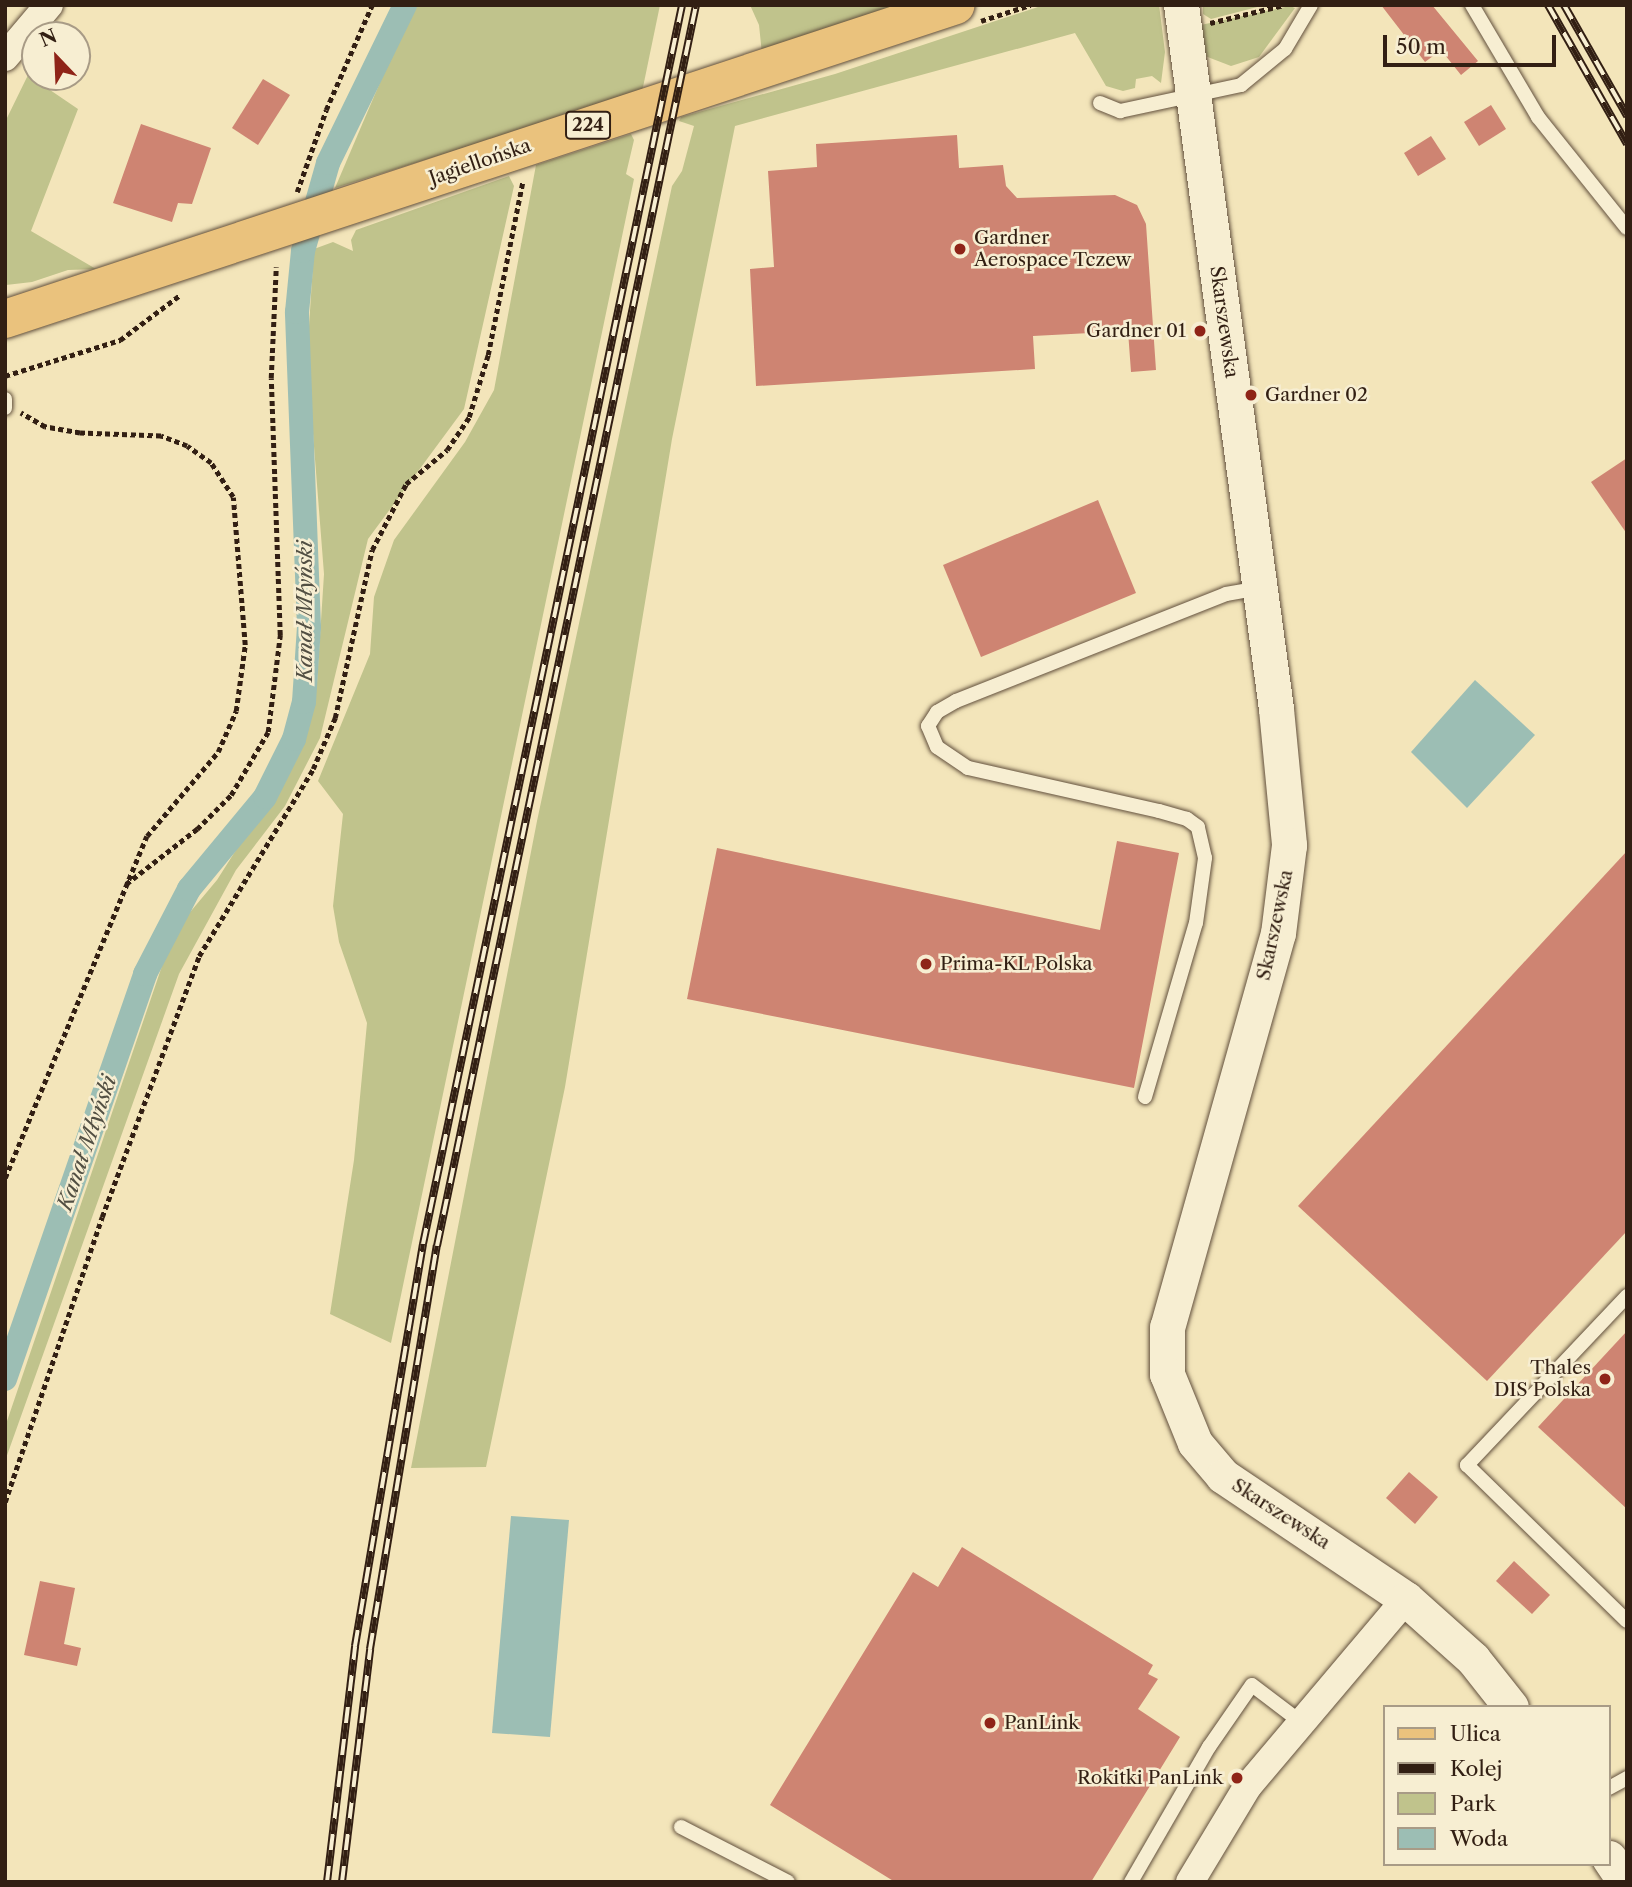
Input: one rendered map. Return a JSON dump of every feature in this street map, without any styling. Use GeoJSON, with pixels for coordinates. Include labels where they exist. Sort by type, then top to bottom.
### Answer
{"type":"FeatureCollection","features":[{"type":"Feature","properties":{"kind":"main road","name":"Jagiellońska"},"geometry":{"type":"LineString","coordinates":[[5,319],[287,214],[344,207],[956,5]]}},
{"type":"Feature","properties":{"kind":"street"},"geometry":{"type":"LineString","coordinates":[[5,57],[49,5]]}},
{"type":"Feature","properties":{"kind":"street","name":"Skarszewska"},"geometry":{"type":"LineString","coordinates":[[1193,13],[1194,98],[1287,797],[1288,881],[1278,933],[1183,1260],[1167,1327],[1167,1374],[1195,1443],[1223,1476],[1406,1599],[1473,1658],[1509,1705]]}},
{"type":"Feature","properties":{"kind":"street"},"geometry":{"type":"LineString","coordinates":[[1191,1882],[1224,1820],[1406,1599]]}},
{"type":"Feature","properties":{"kind":"street"},"geometry":{"type":"LineString","coordinates":[[1611,1861],[1625,1882]]}},
{"type":"Feature","properties":{"kind":"lane"},"geometry":{"type":"LineString","coordinates":[[1100,103],[1120,111],[1194,98],[1241,85],[1271,65],[1311,5]]}},
{"type":"Feature","properties":{"kind":"lane"},"geometry":{"type":"LineString","coordinates":[[1472,5],[1538,117],[1627,228]]}},
{"type":"Feature","properties":{"kind":"lane"},"geometry":{"type":"LineString","coordinates":[[1145,1097],[1196,923],[1205,858],[1198,827],[1187,819],[1159,811],[968,768],[937,747],[928,726],[937,712],[956,701],[1226,594],[1259,588]]}},
{"type":"Feature","properties":{"kind":"lane"},"geometry":{"type":"LineString","coordinates":[[1627,1296],[1467,1465],[1627,1621]]}},
{"type":"Feature","properties":{"kind":"lane"},"geometry":{"type":"LineString","coordinates":[[1131,1882],[1209,1747],[1252,1685],[1302,1723]]}},
{"type":"Feature","properties":{"kind":"lane"},"geometry":{"type":"LineString","coordinates":[[1611,1787],[1627,1778]]}},
{"type":"Feature","properties":{"kind":"lane"},"geometry":{"type":"LineString","coordinates":[[681,1827],[788,1882]]}},
{"type":"Feature","properties":{"kind":"path"},"geometry":{"type":"LineString","coordinates":[[287,214],[326,110],[373,5]]}},
{"type":"Feature","properties":{"kind":"path"},"geometry":{"type":"LineString","coordinates":[[1193,13],[1212,24],[1284,5]]}},
{"type":"Feature","properties":{"kind":"path"},"geometry":{"type":"LineString","coordinates":[[5,1502],[102,1217],[200,956],[313,769],[335,718],[372,550],[406,484],[447,450],[469,417],[488,355],[524,184],[522,148]]}},
{"type":"Feature","properties":{"kind":"path"},"geometry":{"type":"LineString","coordinates":[[123,887],[197,829],[231,795],[268,732],[280,635],[271,378],[276,267]]}},
{"type":"Feature","properties":{"kind":"path"},"geometry":{"type":"LineString","coordinates":[[5,376],[120,340],[183,292]]}},
{"type":"Feature","properties":{"kind":"path"},"geometry":{"type":"LineString","coordinates":[[5,1178],[123,887],[147,836],[218,752],[236,710],[245,645],[233,497],[211,463],[187,446],[161,436],[117,436],[45,427],[6,404]]}},
{"type":"Feature","properties":{"kind":"green space"},"geometry":{"type":"Polygon","coordinates":[[[413,5],[660,5],[642,92],[335,188],[413,5]]]}},
{"type":"Feature","properties":{"kind":"green space"},"geometry":{"type":"Polygon","coordinates":[[[750,5],[906,5],[762,54],[759,25],[750,5]]]}},
{"type":"Feature","properties":{"kind":"green space"},"geometry":{"type":"Polygon","coordinates":[[[1044,5],[1159,5],[1165,52],[1161,83],[1152,76],[1136,79],[1135,88],[1123,91],[1106,86],[1075,33],[735,126],[672,439],[565,1087],[486,1467],[411,1468],[537,821],[672,186],[682,171],[694,126],[679,121],[681,117],[835,74],[1044,5]]]}},
{"type":"Feature","properties":{"kind":"green space"},"geometry":{"type":"Polygon","coordinates":[[[1203,5],[1265,5],[1211,19],[1203,14],[1203,5]]]}},
{"type":"Feature","properties":{"kind":"green space"},"geometry":{"type":"Polygon","coordinates":[[[1290,6],[1295,8],[1259,57],[1231,66],[1205,56],[1196,26],[1290,6]]]}},
{"type":"Feature","properties":{"kind":"green space"},"geometry":{"type":"Polygon","coordinates":[[[21,89],[52,91],[78,109],[31,231],[96,269],[68,270],[32,282],[6,285],[5,122],[21,89]]]}},
{"type":"Feature","properties":{"kind":"green space"},"geometry":{"type":"Polygon","coordinates":[[[631,134],[634,140],[626,174],[634,179],[391,1343],[330,1314],[354,1160],[367,1023],[339,942],[333,906],[343,814],[318,781],[370,654],[374,597],[394,540],[465,442],[494,390],[536,165],[631,134]]]}},
{"type":"Feature","properties":{"kind":"green space"},"geometry":{"type":"Polygon","coordinates":[[[509,176],[514,186],[464,409],[368,539],[320,738],[285,806],[236,870],[179,974],[5,1461],[5,1427],[162,966],[186,917],[217,880],[295,757],[317,683],[324,574],[307,357],[314,249],[333,242],[353,251],[351,240],[356,230],[509,176]]]}},
{"type":"Feature","properties":{"kind":"water"},"geometry":{"type":"Polygon","coordinates":[[[1475,680],[1535,735],[1467,808],[1411,752],[1475,680]]]}},
{"type":"Feature","properties":{"kind":"water"},"geometry":{"type":"Polygon","coordinates":[[[511,1516],[569,1520],[550,1737],[492,1733],[511,1516]]]}},
{"type":"Feature","properties":{"kind":"building"},"geometry":{"type":"Polygon","coordinates":[[[1381,5],[1432,5],[1478,61],[1461,75],[1441,50],[1425,62],[1381,5]]]}},
{"type":"Feature","properties":{"kind":"building"},"geometry":{"type":"Polygon","coordinates":[[[263,79],[290,95],[258,145],[232,128],[263,79]]]}},
{"type":"Feature","properties":{"kind":"building"},"geometry":{"type":"Polygon","coordinates":[[[1491,105],[1506,129],[1479,146],[1464,122],[1491,105]]]}},
{"type":"Feature","properties":{"kind":"building"},"geometry":{"type":"Polygon","coordinates":[[[141,124],[211,148],[192,204],[178,203],[172,222],[113,203],[141,124]]]}},
{"type":"Feature","properties":{"kind":"building","name":"Gardner Aerospace Tczew"},"geometry":{"type":"Polygon","coordinates":[[[957,135],[959,168],[1003,165],[1006,186],[1017,198],[1115,195],[1137,205],[1146,224],[1156,370],[1131,372],[1128,331],[1033,336],[1035,369],[756,386],[750,269],[774,267],[768,171],[817,167],[816,144],[957,135]]]}},
{"type":"Feature","properties":{"kind":"building"},"geometry":{"type":"Polygon","coordinates":[[[1431,136],[1446,159],[1418,176],[1404,153],[1431,136]]]}},
{"type":"Feature","properties":{"kind":"building"},"geometry":{"type":"Polygon","coordinates":[[[1627,458],[1627,534],[1591,482],[1627,458]]]}},
{"type":"Feature","properties":{"kind":"building"},"geometry":{"type":"Polygon","coordinates":[[[1098,500],[1136,593],[981,657],[943,565],[1098,500]]]}},
{"type":"Feature","properties":{"kind":"building","name":"Prima-KL Polska"},"geometry":{"type":"Polygon","coordinates":[[[1117,841],[1179,853],[1134,1088],[687,999],[717,848],[1100,930],[1117,841]]]}},
{"type":"Feature","properties":{"kind":"building"},"geometry":{"type":"Polygon","coordinates":[[[1627,851],[1627,1231],[1487,1381],[1298,1206],[1627,851]]]}},
{"type":"Feature","properties":{"kind":"building","name":"Thales DIS Polska"},"geometry":{"type":"Polygon","coordinates":[[[1627,1331],[1627,1509],[1538,1427],[1627,1331]]]}},
{"type":"Feature","properties":{"kind":"building"},"geometry":{"type":"Polygon","coordinates":[[[1409,1472],[1438,1497],[1415,1524],[1386,1498],[1409,1472]]]}},
{"type":"Feature","properties":{"kind":"building","name":"PanLink"},"geometry":{"type":"Polygon","coordinates":[[[962,1547],[1153,1665],[1148,1674],[1158,1679],[1138,1709],[1180,1737],[1091,1882],[895,1882],[770,1805],[913,1572],[938,1587],[962,1547]]]}},
{"type":"Feature","properties":{"kind":"building"},"geometry":{"type":"Polygon","coordinates":[[[1514,1561],[1550,1595],[1532,1614],[1496,1581],[1514,1561]]]}},
{"type":"Feature","properties":{"kind":"building"},"geometry":{"type":"Polygon","coordinates":[[[40,1581],[75,1588],[64,1644],[81,1648],[77,1666],[24,1655],[40,1581]]]}},
{"type":"Feature","properties":{"kind":"waterway","name":"Kanał Młyński"},"geometry":{"type":"LineString","coordinates":[[5,1379],[145,974],[189,889],[265,797],[294,739],[304,702],[309,627],[297,312],[303,251],[328,163],[405,5]]}},
{"type":"Feature","properties":{"kind":"railway"},"geometry":{"type":"LineString","coordinates":[[327,1882],[355,1646],[423,1244],[682,5]]}},
{"type":"Feature","properties":{"kind":"railway"},"geometry":{"type":"LineString","coordinates":[[342,1882],[370,1649],[437,1246],[696,5]]}},
{"type":"Feature","properties":{"kind":"railway"},"geometry":{"type":"LineString","coordinates":[[1548,5],[1627,144]]}},
{"type":"Feature","properties":{"kind":"railway"},"geometry":{"type":"LineString","coordinates":[[1564,5],[1627,116]]}},
{"type":"Feature","properties":{"kind":"place","name":"Gardner Aerospace Tczew"},"geometry":{"type":"Point","coordinates":[960,249]}},
{"type":"Feature","properties":{"kind":"place","name":"Gardner 01"},"geometry":{"type":"Point","coordinates":[1200,331]}},
{"type":"Feature","properties":{"kind":"place","name":"Gardner 02"},"geometry":{"type":"Point","coordinates":[1251,395]}},
{"type":"Feature","properties":{"kind":"place","name":"Prima-KL Polska"},"geometry":{"type":"Point","coordinates":[926,964]}},
{"type":"Feature","properties":{"kind":"place","name":"Thales DIS Polska"},"geometry":{"type":"Point","coordinates":[1605,1379]}},
{"type":"Feature","properties":{"kind":"place","name":"PanLink"},"geometry":{"type":"Point","coordinates":[990,1723]}},
{"type":"Feature","properties":{"kind":"place","name":"Rokitki PanLink"},"geometry":{"type":"Point","coordinates":[1237,1778]}}]}
